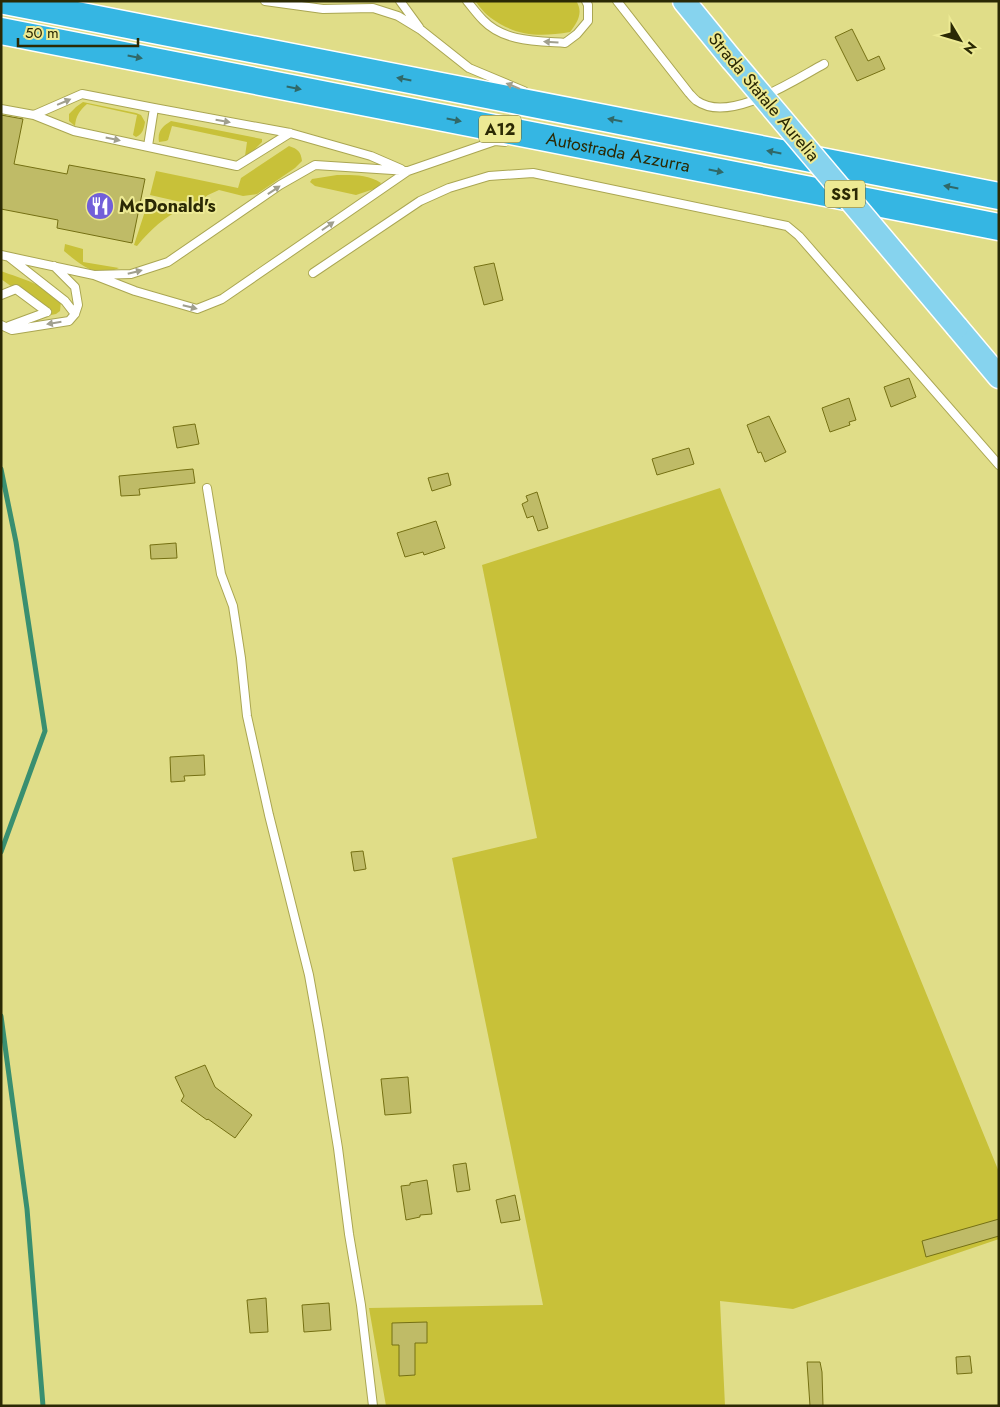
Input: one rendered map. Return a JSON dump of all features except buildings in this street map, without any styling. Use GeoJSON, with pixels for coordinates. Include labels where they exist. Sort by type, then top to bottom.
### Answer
{"type":"FeatureCollection","features":[{"type":"Feature","properties":{"kind":"highway","name":"Autostrada Azzurra"},"geometry":{"type":"LineString","coordinates":[[5,1],[999,196]]}},
{"type":"Feature","properties":{"kind":"highway","name":"Autostrada Azzurra"},"geometry":{"type":"LineString","coordinates":[[1,31],[999,227]]}},
{"type":"Feature","properties":{"kind":"main road","name":"Strada Statale Aurelia"},"geometry":{"type":"LineString","coordinates":[[684,1],[999,378]]}},
{"type":"Feature","properties":{"kind":"lane"},"geometry":{"type":"LineString","coordinates":[[265,1],[323,9],[373,8],[398,16],[422,30],[469,68],[530,94]]}},
{"type":"Feature","properties":{"kind":"lane"},"geometry":{"type":"LineString","coordinates":[[400,1],[422,30]]}},
{"type":"Feature","properties":{"kind":"lane"},"geometry":{"type":"LineString","coordinates":[[468,1],[483,21],[501,33],[522,39],[566,43],[588,21],[588,4],[586,1]]}},
{"type":"Feature","properties":{"kind":"lane"},"geometry":{"type":"LineString","coordinates":[[617,1],[689,93],[697,101],[705,105],[726,107],[738,106],[754,101],[824,64]]}},
{"type":"Feature","properties":{"kind":"lane"},"geometry":{"type":"LineString","coordinates":[[34,115],[82,94],[290,133],[370,156],[408,171]]}},
{"type":"Feature","properties":{"kind":"lane"},"geometry":{"type":"LineString","coordinates":[[539,97],[574,112]]}},
{"type":"Feature","properties":{"kind":"lane"},"geometry":{"type":"LineString","coordinates":[[148,146],[154,108]]}},
{"type":"Feature","properties":{"kind":"lane"},"geometry":{"type":"LineString","coordinates":[[1,109],[34,115],[74,131],[237,166],[290,133]]}},
{"type":"Feature","properties":{"kind":"lane"},"geometry":{"type":"LineString","coordinates":[[4,255],[94,275],[135,291],[197,309],[222,299],[408,171],[495,141],[514,142]]}},
{"type":"Feature","properties":{"kind":"lane"},"geometry":{"type":"LineString","coordinates":[[523,142],[580,144]]}},
{"type":"Feature","properties":{"kind":"lane"},"geometry":{"type":"LineString","coordinates":[[94,275],[131,274],[168,262],[280,185],[315,165],[408,171]]}},
{"type":"Feature","properties":{"kind":"lane"},"geometry":{"type":"LineString","coordinates":[[313,273],[420,201],[449,188],[489,176],[533,173],[787,226],[799,236],[999,465]]}},
{"type":"Feature","properties":{"kind":"lane"},"geometry":{"type":"LineString","coordinates":[[4,255],[60,297],[75,314]]}},
{"type":"Feature","properties":{"kind":"lane"},"geometry":{"type":"LineString","coordinates":[[1,323],[12,330],[69,321],[75,314],[78,305],[74,287],[52,265]]}},
{"type":"Feature","properties":{"kind":"lane"},"geometry":{"type":"LineString","coordinates":[[1,295],[16,289],[46,312],[9,327],[1,323]]}},
{"type":"Feature","properties":{"kind":"lane"},"geometry":{"type":"LineString","coordinates":[[207,488],[221,574],[233,606],[247,716],[269,815],[309,975],[318,1021],[361,1305],[373,1406]]}},
{"type":"Feature","properties":{"kind":"shaded area"},"geometry":{"type":"Polygon","coordinates":[[[475,1],[576,1],[579,13],[577,21],[570,32],[549,35],[529,34],[510,29],[491,18],[475,1]]]}},
{"type":"Feature","properties":{"kind":"shaded area"},"geometry":{"type":"Polygon","coordinates":[[[83,102],[141,115],[145,122],[143,131],[136,137],[133,135],[137,115],[87,104],[78,114],[75,126],[69,121],[69,114],[83,102]]]}},
{"type":"Feature","properties":{"kind":"shaded area"},"geometry":{"type":"Polygon","coordinates":[[[171,121],[262,139],[262,142],[245,156],[247,142],[172,126],[168,140],[159,142],[161,129],[171,121]]]}},
{"type":"Feature","properties":{"kind":"shaded area"},"geometry":{"type":"Polygon","coordinates":[[[289,146],[298,151],[302,161],[295,168],[257,194],[243,196],[219,190],[194,205],[150,195],[156,171],[238,188],[241,178],[289,146]]]}},
{"type":"Feature","properties":{"kind":"shaded area"},"geometry":{"type":"Polygon","coordinates":[[[337,175],[365,177],[381,183],[377,188],[356,195],[315,186],[310,182],[312,179],[337,175]]]}},
{"type":"Feature","properties":{"kind":"shaded area"},"geometry":{"type":"Polygon","coordinates":[[[148,202],[184,208],[158,224],[137,246],[134,245],[148,202]]]}},
{"type":"Feature","properties":{"kind":"shaded area"},"geometry":{"type":"Polygon","coordinates":[[[65,244],[83,249],[83,262],[119,268],[103,272],[89,269],[64,251],[65,244]]]}},
{"type":"Feature","properties":{"kind":"shaded area"},"geometry":{"type":"Polygon","coordinates":[[[1,271],[33,283],[55,295],[61,301],[60,311],[51,315],[1,279],[1,271]]]}},
{"type":"Feature","properties":{"kind":"shaded area"},"geometry":{"type":"Polygon","coordinates":[[[720,488],[999,1172],[999,1239],[793,1309],[720,1301],[725,1406],[386,1406],[369,1308],[543,1305],[452,858],[537,838],[482,565],[720,488]]]}},
{"type":"Feature","properties":{"kind":"waterway"},"geometry":{"type":"LineString","coordinates":[[1,469],[16,542],[45,731],[1,852]]}},
{"type":"Feature","properties":{"kind":"waterway"},"geometry":{"type":"LineString","coordinates":[[1,1016],[27,1209],[43,1406]]}},
{"type":"Feature","properties":{"kind":"place","name":"McDonald's"},"geometry":{"type":"Point","coordinates":[100,206]}}]}
